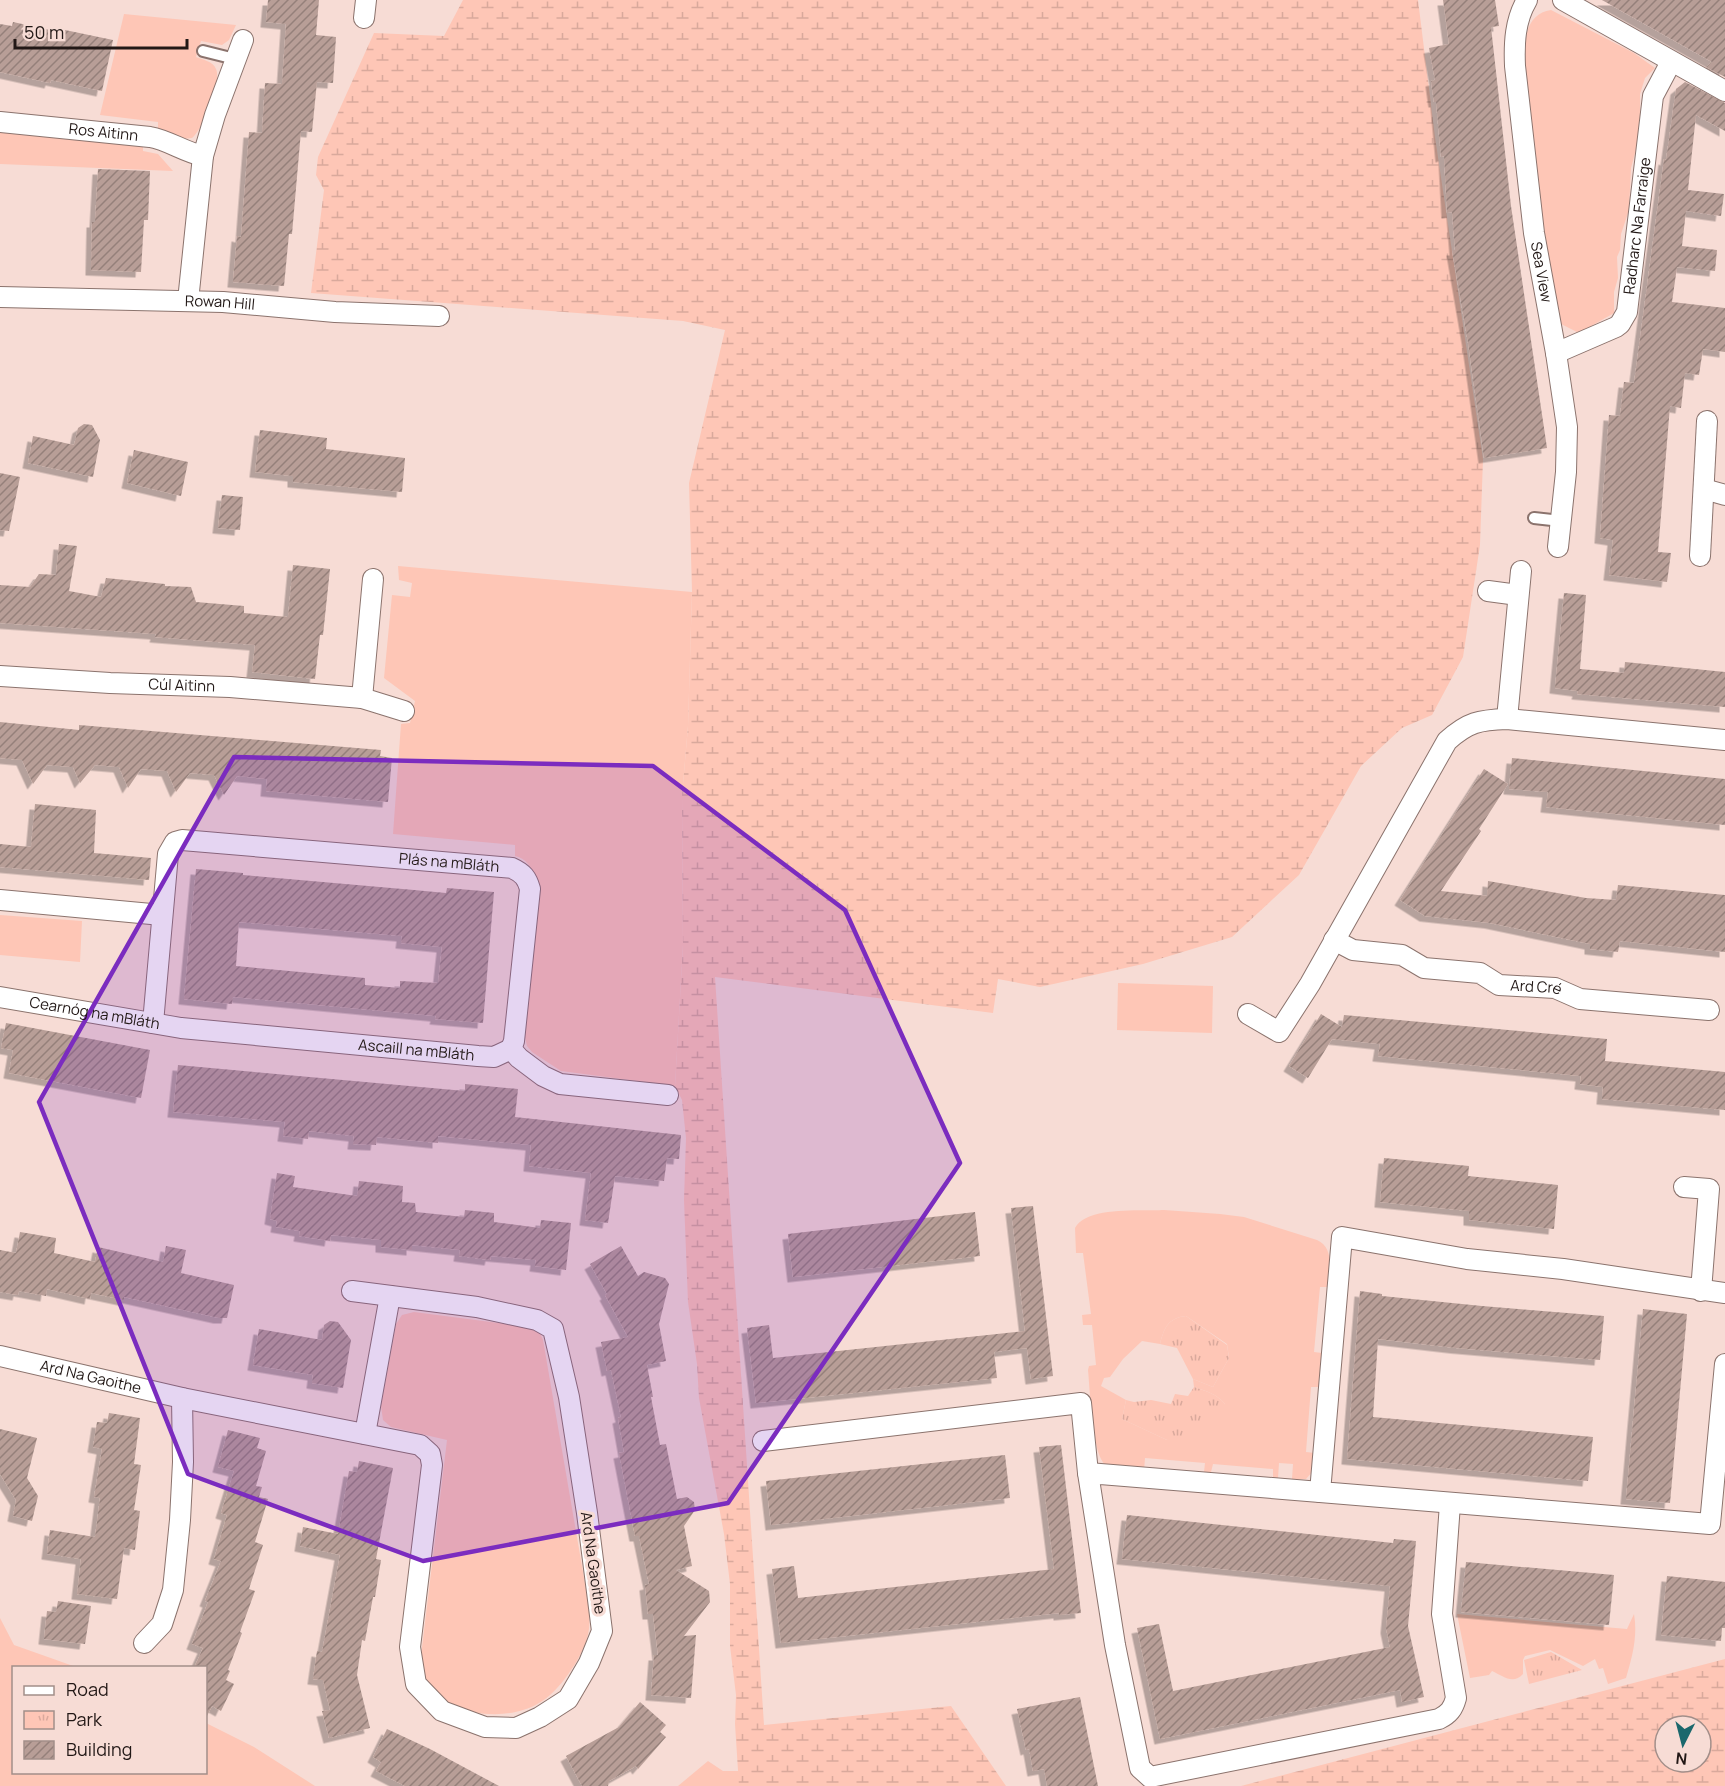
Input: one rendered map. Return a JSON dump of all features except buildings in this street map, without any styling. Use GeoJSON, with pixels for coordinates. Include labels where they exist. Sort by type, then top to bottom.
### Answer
{"type":"FeatureCollection","features":[{"type":"Feature","properties":{"kind":"street","name":"Sea View"},"geometry":{"type":"LineString","coordinates":[[1527,0],[1518,21],[1514,45],[1515,66],[1533,232],[1556,353],[1567,439],[1558,547]]}},
{"type":"Feature","properties":{"kind":"street"},"geometry":{"type":"LineString","coordinates":[[1563,0],[1725,91]]}},
{"type":"Feature","properties":{"kind":"street"},"geometry":{"type":"LineString","coordinates":[[188,301],[203,156],[215,115],[243,40]]}},
{"type":"Feature","properties":{"kind":"street","name":"Radharc Na Farraige"},"geometry":{"type":"LineString","coordinates":[[1556,353],[1616,327],[1627,312],[1653,96],[1671,62]]}},
{"type":"Feature","properties":{"kind":"street","name":"Ros Aitinn"},"geometry":{"type":"LineString","coordinates":[[0,122],[150,136],[160,138],[186,152],[203,156]]}},
{"type":"Feature","properties":{"kind":"street","name":"Rowan Hill"},"geometry":{"type":"LineString","coordinates":[[0,297],[243,303],[335,312],[439,316]]}},
{"type":"Feature","properties":{"kind":"street"},"geometry":{"type":"LineString","coordinates":[[1700,556],[1707,421]]}},
{"type":"Feature","properties":{"kind":"street"},"geometry":{"type":"LineString","coordinates":[[1704,489],[1725,495]]}},
{"type":"Feature","properties":{"kind":"street"},"geometry":{"type":"LineString","coordinates":[[1507,719],[1521,571]]}},
{"type":"Feature","properties":{"kind":"street"},"geometry":{"type":"LineString","coordinates":[[363,698],[373,579]]}},
{"type":"Feature","properties":{"kind":"street"},"geometry":{"type":"LineString","coordinates":[[1488,591],[1518,595]]}},
{"type":"Feature","properties":{"kind":"street","name":"Cúl Aitinn"},"geometry":{"type":"LineString","coordinates":[[0,676],[230,687],[363,698],[404,711]]}},
{"type":"Feature","properties":{"kind":"street"},"geometry":{"type":"LineString","coordinates":[[1248,1014],[1279,1032],[1310,984],[1447,741],[1462,728],[1475,721],[1507,719],[1725,740]]}},
{"type":"Feature","properties":{"kind":"street","name":"Cearnóg na mBláth"},"geometry":{"type":"LineString","coordinates":[[0,997],[153,1023],[170,847],[175,842],[183,840],[196,841]]}},
{"type":"Feature","properties":{"kind":"street","name":"Plás na mBláth"},"geometry":{"type":"LineString","coordinates":[[196,841],[512,868],[519,871],[528,881],[530,889],[514,1041],[511,1049]]}},
{"type":"Feature","properties":{"kind":"street"},"geometry":{"type":"LineString","coordinates":[[0,900],[162,915]]}},
{"type":"Feature","properties":{"kind":"street","name":"Ard Cré"},"geometry":{"type":"LineString","coordinates":[[1334,940],[1353,950],[1402,955],[1424,969],[1479,973],[1499,985],[1555,988],[1580,999],[1709,1010]]}},
{"type":"Feature","properties":{"kind":"street","name":"Ascaill na mBláth"},"geometry":{"type":"LineString","coordinates":[[153,1023],[181,1028],[478,1056],[494,1057],[511,1049]]}},
{"type":"Feature","properties":{"kind":"street"},"geometry":{"type":"LineString","coordinates":[[511,1049],[530,1067],[560,1084],[668,1095]]}},
{"type":"Feature","properties":{"kind":"street"},"geometry":{"type":"LineString","coordinates":[[1684,1187],[1709,1189],[1701,1291]]}},
{"type":"Feature","properties":{"kind":"street"},"geometry":{"type":"LineString","coordinates":[[1320,1492],[1342,1237],[1467,1258],[1563,1269],[1725,1293]]}},
{"type":"Feature","properties":{"kind":"street","name":"Ard Na Gaoithe"},"geometry":{"type":"LineString","coordinates":[[0,1356],[182,1398],[420,1445],[430,1454],[432,1468],[410,1647],[416,1684],[442,1711],[484,1726],[516,1728],[540,1717],[568,1699],[589,1663],[602,1631],[587,1513],[568,1397],[553,1329],[527,1317],[477,1307],[352,1291]]}},
{"type":"Feature","properties":{"kind":"street"},"geometry":{"type":"LineString","coordinates":[[365,1434],[390,1296]]}},
{"type":"Feature","properties":{"kind":"street"},"geometry":{"type":"LineString","coordinates":[[1088,1473],[1718,1525],[1725,1364]]}},
{"type":"Feature","properties":{"kind":"street"},"geometry":{"type":"LineString","coordinates":[[144,1643],[162,1624],[173,1590],[183,1462],[182,1398]]}},
{"type":"Feature","properties":{"kind":"street"},"geometry":{"type":"LineString","coordinates":[[763,1441],[1081,1403],[1088,1473],[1115,1645],[1140,1768],[1150,1777],[1439,1719],[1447,1714],[1454,1707],[1456,1698],[1442,1614],[1450,1504]]}},
{"type":"Feature","properties":{"kind":"lane"},"geometry":{"type":"LineString","coordinates":[[203,51],[235,59]]}},
{"type":"Feature","properties":{"kind":"lane"},"geometry":{"type":"LineString","coordinates":[[1534,519],[1561,521]]}},
{"type":"Feature","properties":{"kind":"highlighted area"},"geometry":{"type":"Polygon","coordinates":[[[234,757],[653,766],[845,910],[960,1163],[728,1503],[423,1561],[188,1474],[39,1102],[234,757]]]}},
{"type":"Feature","properties":{"kind":"green space"},"geometry":{"type":"Polygon","coordinates":[[[463,0],[1418,0],[1435,137],[1483,459],[1480,545],[1463,657],[1432,715],[1402,728],[1361,766],[1299,875],[1232,937],[1143,964],[1040,987],[998,979],[993,1013],[715,977],[764,1725],[951,1706],[1006,1786],[739,1786],[735,1724],[736,1695],[730,1646],[730,1584],[724,1534],[699,1398],[697,1364],[688,1302],[684,1200],[686,1138],[682,1100],[675,1086],[683,945],[682,796],[688,726],[692,592],[689,483],[725,330],[683,321],[311,293],[324,190],[316,175],[318,157],[374,33],[444,36],[463,0]]]}},
{"type":"Feature","properties":{"kind":"green space"},"geometry":{"type":"Polygon","coordinates":[[[1551,10],[1634,53],[1655,68],[1645,78],[1640,94],[1640,134],[1631,168],[1629,210],[1621,234],[1617,257],[1618,278],[1614,292],[1614,313],[1579,333],[1561,324],[1558,317],[1539,192],[1525,74],[1525,43],[1528,28],[1538,15],[1551,10]]]}},
{"type":"Feature","properties":{"kind":"green space"},"geometry":{"type":"Polygon","coordinates":[[[124,14],[236,25],[229,40],[222,45],[201,41],[196,57],[213,64],[217,75],[210,105],[201,126],[192,138],[182,139],[158,128],[158,122],[100,115],[124,14]]]}},
{"type":"Feature","properties":{"kind":"green space"},"geometry":{"type":"Polygon","coordinates":[[[0,131],[143,144],[143,151],[158,154],[173,171],[0,164],[0,131]]]}},
{"type":"Feature","properties":{"kind":"green space"},"geometry":{"type":"Polygon","coordinates":[[[398,566],[692,592],[688,726],[682,796],[683,945],[675,1086],[561,1071],[532,1052],[527,1046],[524,1033],[535,876],[525,861],[515,856],[515,845],[393,834],[401,724],[410,723],[415,701],[384,678],[392,595],[410,597],[412,583],[399,580],[398,566]]]}},
{"type":"Feature","properties":{"kind":"green space"},"geometry":{"type":"Polygon","coordinates":[[[0,915],[82,921],[80,962],[0,955],[0,915]]]}},
{"type":"Feature","properties":{"kind":"green space"},"geometry":{"type":"Polygon","coordinates":[[[1118,983],[1213,986],[1212,1033],[1117,1030],[1118,983]]]}},
{"type":"Feature","properties":{"kind":"green space"},"geometry":{"type":"Polygon","coordinates":[[[1164,1210],[1244,1217],[1317,1240],[1326,1248],[1330,1260],[1328,1287],[1320,1287],[1314,1352],[1322,1353],[1320,1387],[1311,1387],[1306,1452],[1315,1453],[1313,1471],[1306,1479],[1292,1479],[1293,1464],[1279,1463],[1278,1478],[1273,1478],[1273,1469],[1213,1464],[1211,1472],[1204,1472],[1205,1463],[1145,1458],[1144,1471],[1110,1467],[1101,1459],[1095,1436],[1088,1370],[1089,1366],[1096,1365],[1092,1325],[1083,1325],[1082,1315],[1091,1314],[1083,1253],[1076,1253],[1075,1228],[1090,1216],[1102,1213],[1164,1210]],[[1186,1316],[1180,1317],[1168,1325],[1160,1344],[1142,1341],[1123,1359],[1110,1377],[1104,1378],[1101,1386],[1126,1400],[1122,1419],[1167,1440],[1225,1404],[1215,1395],[1194,1387],[1193,1379],[1213,1387],[1229,1358],[1227,1344],[1186,1316]]]}},
{"type":"Feature","properties":{"kind":"green space"},"geometry":{"type":"Polygon","coordinates":[[[414,1312],[530,1327],[540,1333],[543,1340],[588,1601],[589,1624],[584,1646],[568,1674],[554,1691],[539,1703],[510,1713],[477,1713],[461,1708],[434,1691],[423,1673],[421,1656],[447,1440],[391,1427],[383,1420],[381,1406],[396,1324],[402,1315],[414,1312]]]}},
{"type":"Feature","properties":{"kind":"green space"},"geometry":{"type":"Polygon","coordinates":[[[1186,1316],[1227,1345],[1229,1358],[1213,1387],[1193,1379],[1177,1348],[1160,1344],[1168,1325],[1175,1319],[1186,1316]]]}},
{"type":"Feature","properties":{"kind":"green space"},"geometry":{"type":"Polygon","coordinates":[[[1194,1387],[1215,1395],[1225,1404],[1223,1414],[1212,1428],[1167,1440],[1122,1419],[1126,1400],[1134,1402],[1151,1400],[1171,1404],[1175,1394],[1188,1396],[1194,1387]]]}},
{"type":"Feature","properties":{"kind":"green space"},"geometry":{"type":"Polygon","coordinates":[[[1457,1614],[1627,1629],[1634,1614],[1635,1639],[1626,1678],[1608,1684],[1603,1668],[1599,1669],[1595,1659],[1583,1666],[1550,1650],[1525,1656],[1523,1674],[1515,1679],[1492,1671],[1489,1675],[1470,1678],[1457,1614]]]}},
{"type":"Feature","properties":{"kind":"green space"},"geometry":{"type":"Polygon","coordinates":[[[0,1618],[14,1645],[73,1666],[12,1666],[12,1774],[207,1774],[207,1724],[254,1747],[315,1786],[0,1786],[0,1618]]]}},
{"type":"Feature","properties":{"kind":"green space"},"geometry":{"type":"Polygon","coordinates":[[[1551,1652],[1582,1670],[1529,1684],[1524,1660],[1551,1652]]]}},
{"type":"Feature","properties":{"kind":"green space"},"geometry":{"type":"Polygon","coordinates":[[[1725,1659],[1725,1786],[1241,1786],[1725,1659]]]}},
{"type":"Feature","properties":{"kind":"green space"},"geometry":{"type":"Polygon","coordinates":[[[708,1761],[723,1771],[739,1771],[739,1786],[678,1786],[708,1761]]]}}]}
